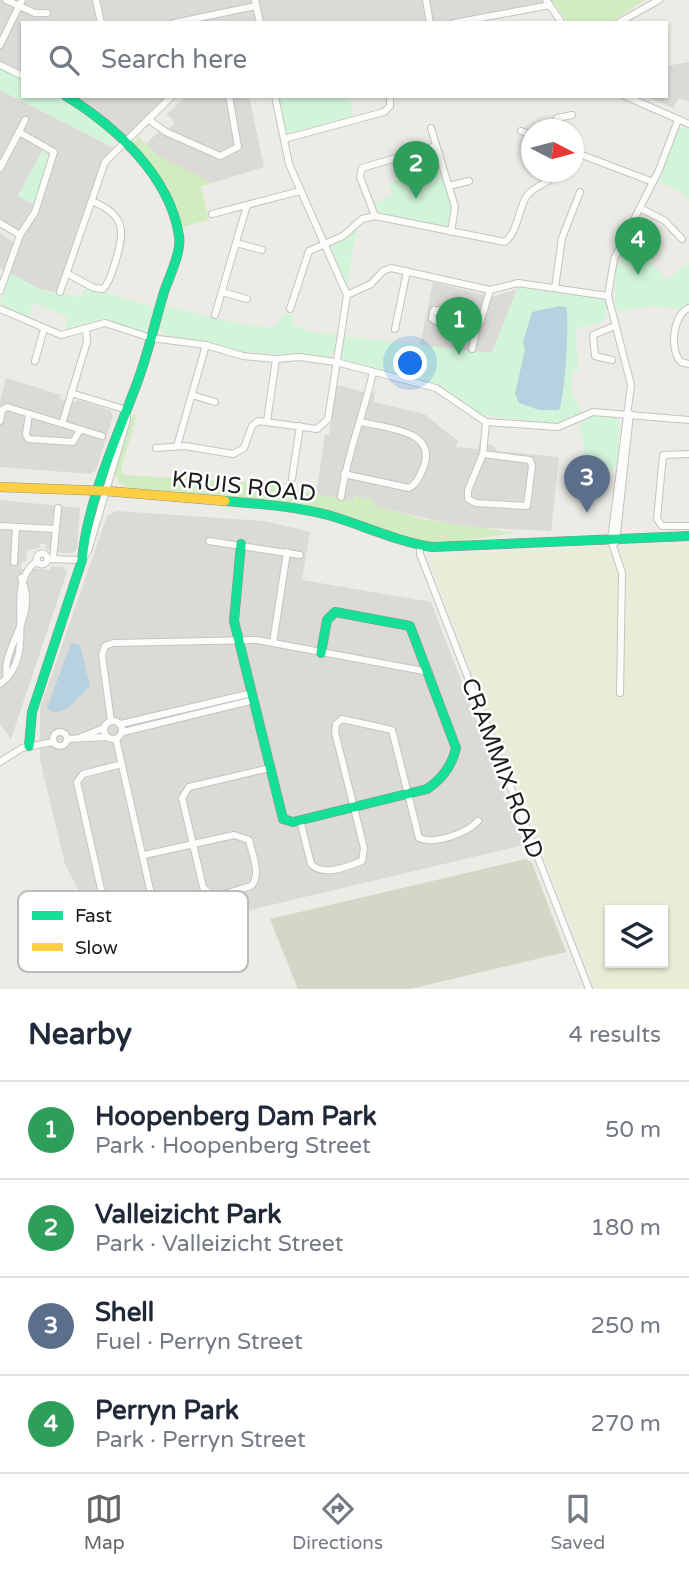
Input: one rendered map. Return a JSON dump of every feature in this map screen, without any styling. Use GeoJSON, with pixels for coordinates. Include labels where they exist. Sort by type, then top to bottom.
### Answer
{"type":"FeatureCollection","features":[{"type":"Feature","properties":{"kind":"street"},"geometry":{"type":"LineString","coordinates":[[6,0],[20,3],[37,13],[47,13]]}},
{"type":"Feature","properties":{"kind":"street"},"geometry":{"type":"LineString","coordinates":[[96,0],[101,21]]}},
{"type":"Feature","properties":{"kind":"street"},"geometry":{"type":"LineString","coordinates":[[426,0],[430,21]]}},
{"type":"Feature","properties":{"kind":"street"},"geometry":{"type":"LineString","coordinates":[[621,21],[655,1]]}},
{"type":"Feature","properties":{"kind":"street"},"geometry":{"type":"LineString","coordinates":[[463,21],[548,2],[561,21]]}},
{"type":"Feature","properties":{"kind":"street"},"geometry":{"type":"LineString","coordinates":[[0,45],[20,3]]}},
{"type":"Feature","properties":{"kind":"street"},"geometry":{"type":"LineString","coordinates":[[182,21],[256,3],[260,21]]}},
{"type":"Feature","properties":{"kind":"street"},"geometry":{"type":"LineString","coordinates":[[0,65],[21,75]]}},
{"type":"Feature","properties":{"kind":"street"},"geometry":{"type":"LineString","coordinates":[[29,746],[30,719],[82,560],[84,541],[103,491],[121,419],[127,410],[151,338],[180,234],[164,186],[91,110],[70,98]]}},
{"type":"Feature","properties":{"kind":"street"},"geometry":{"type":"LineString","coordinates":[[60,292],[94,202],[105,162],[170,98]]}},
{"type":"Feature","properties":{"kind":"street"},"geometry":{"type":"LineString","coordinates":[[148,119],[166,132],[220,156],[238,147],[229,98]]}},
{"type":"Feature","properties":{"kind":"street"},"geometry":{"type":"LineString","coordinates":[[156,448],[177,446],[217,454],[237,453],[244,448],[252,426],[267,421],[323,426],[328,419],[347,295],[326,243],[300,191],[284,139],[275,98]]}},
{"type":"Feature","properties":{"kind":"street"},"geometry":{"type":"LineString","coordinates":[[284,139],[384,112],[390,106],[390,98]]}},
{"type":"Feature","properties":{"kind":"street"},"geometry":{"type":"LineString","coordinates":[[629,98],[689,124]]}},
{"type":"Feature","properties":{"kind":"street"},"geometry":{"type":"LineString","coordinates":[[556,119],[572,115]]}},
{"type":"Feature","properties":{"kind":"street"},"geometry":{"type":"LineString","coordinates":[[0,169],[25,120]]}},
{"type":"Feature","properties":{"kind":"street"},"geometry":{"type":"LineString","coordinates":[[620,693],[622,573],[614,542],[630,380],[608,296],[614,260],[653,182],[678,120]]}},
{"type":"Feature","properties":{"kind":"street"},"geometry":{"type":"LineString","coordinates":[[431,128],[455,210],[451,232]]}},
{"type":"Feature","properties":{"kind":"street"},"geometry":{"type":"LineString","coordinates":[[0,291],[20,235],[35,212],[55,154],[51,148],[19,132]]}},
{"type":"Feature","properties":{"kind":"street"},"geometry":{"type":"LineString","coordinates":[[376,216],[360,177],[362,168],[436,146]]}},
{"type":"Feature","properties":{"kind":"street"},"geometry":{"type":"LineString","coordinates":[[584,156],[653,182]]}},
{"type":"Feature","properties":{"kind":"street"},"geometry":{"type":"LineString","coordinates":[[449,186],[469,181]]}},
{"type":"Feature","properties":{"kind":"street"},"geometry":{"type":"LineString","coordinates":[[290,309],[308,253],[343,236],[362,219],[376,216],[505,242],[512,235],[527,196],[547,182]]}},
{"type":"Feature","properties":{"kind":"street"},"geometry":{"type":"LineString","coordinates":[[212,214],[300,191]]}},
{"type":"Feature","properties":{"kind":"street"},"geometry":{"type":"LineString","coordinates":[[555,288],[562,238],[580,192]]}},
{"type":"Feature","properties":{"kind":"street"},"geometry":{"type":"LineString","coordinates":[[68,274],[97,289],[103,289],[108,283],[122,231],[111,211],[94,202]]}},
{"type":"Feature","properties":{"kind":"street"},"geometry":{"type":"LineString","coordinates":[[215,315],[247,205]]}},
{"type":"Feature","properties":{"kind":"street"},"geometry":{"type":"LineString","coordinates":[[640,208],[665,221],[682,239]]}},
{"type":"Feature","properties":{"kind":"street"},"geometry":{"type":"LineString","coordinates":[[0,223],[20,235]]}},
{"type":"Feature","properties":{"kind":"street"},"geometry":{"type":"LineString","coordinates":[[236,243],[262,250]]}},
{"type":"Feature","properties":{"kind":"street"},"geometry":{"type":"LineString","coordinates":[[347,295],[371,284],[387,269],[490,290],[518,283],[608,296]]}},
{"type":"Feature","properties":{"kind":"street"},"geometry":{"type":"LineString","coordinates":[[395,329],[407,271]]}},
{"type":"Feature","properties":{"kind":"street"},"geometry":{"type":"LineString","coordinates":[[472,349],[490,290]]}},
{"type":"Feature","properties":{"kind":"street"},"geometry":{"type":"LineString","coordinates":[[222,292],[247,299]]}},
{"type":"Feature","properties":{"kind":"street"},"geometry":{"type":"LineString","coordinates":[[689,307],[678,315],[676,354],[681,362],[689,364]]}},
{"type":"Feature","properties":{"kind":"street"},"geometry":{"type":"LineString","coordinates":[[0,309],[64,335],[105,323],[151,338],[206,345],[231,354],[276,359],[299,357],[336,362],[436,388],[486,422],[558,427],[593,412],[689,420]]}},
{"type":"Feature","properties":{"kind":"street"},"geometry":{"type":"LineString","coordinates":[[451,324],[477,327]]}},
{"type":"Feature","properties":{"kind":"street"},"geometry":{"type":"LineString","coordinates":[[612,360],[595,356],[593,335],[615,326]]}},
{"type":"Feature","properties":{"kind":"street"},"geometry":{"type":"LineString","coordinates":[[62,424],[87,342],[86,328]]}},
{"type":"Feature","properties":{"kind":"street"},"geometry":{"type":"LineString","coordinates":[[34,361],[44,329]]}},
{"type":"Feature","properties":{"kind":"street"},"geometry":{"type":"LineString","coordinates":[[177,446],[206,345]]}},
{"type":"Feature","properties":{"kind":"street"},"geometry":{"type":"LineString","coordinates":[[267,421],[276,359]]}},
{"type":"Feature","properties":{"kind":"street"},"geometry":{"type":"LineString","coordinates":[[341,497],[349,451],[361,422],[373,372]]}},
{"type":"Feature","properties":{"kind":"street"},"geometry":{"type":"LineString","coordinates":[[71,393],[127,410]]}},
{"type":"Feature","properties":{"kind":"street"},"geometry":{"type":"LineString","coordinates":[[192,395],[215,402]]}},
{"type":"Feature","properties":{"kind":"street"},"geometry":{"type":"LineString","coordinates":[[0,421],[6,407],[102,436]]}},
{"type":"Feature","properties":{"kind":"street"},"geometry":{"type":"LineString","coordinates":[[29,414],[26,434],[28,439],[73,442],[80,429]]}},
{"type":"Feature","properties":{"kind":"street"},"geometry":{"type":"LineString","coordinates":[[344,474],[409,488],[418,481],[427,457],[425,444],[417,437],[361,422]]}},
{"type":"Feature","properties":{"kind":"street"},"geometry":{"type":"LineString","coordinates":[[483,454],[530,460],[532,466],[527,506],[470,501],[467,493],[483,454],[486,422]]}},
{"type":"Feature","properties":{"kind":"street"},"geometry":{"type":"LineString","coordinates":[[292,478],[300,426]]}},
{"type":"Feature","properties":{"kind":"street"},"geometry":{"type":"LineString","coordinates":[[689,454],[663,455],[657,519],[662,526],[689,526]]}},
{"type":"Feature","properties":{"kind":"street","name":"KRUIS ROAD"},"geometry":{"type":"LineString","coordinates":[[0,487],[103,491],[306,510],[420,546],[614,542],[689,536]]}},
{"type":"Feature","properties":{"kind":"street"},"geometry":{"type":"LineString","coordinates":[[50,559],[58,508]]}},
{"type":"Feature","properties":{"kind":"street"},"geometry":{"type":"LineString","coordinates":[[0,526],[56,528]]}},
{"type":"Feature","properties":{"kind":"street"},"geometry":{"type":"LineString","coordinates":[[14,562],[16,527]]}},
{"type":"Feature","properties":{"kind":"street"},"geometry":{"type":"LineString","coordinates":[[209,541],[300,555]]}},
{"type":"Feature","properties":{"kind":"street"},"geometry":{"type":"LineString","coordinates":[[241,544],[233,613],[283,819],[288,822],[300,820],[407,794],[436,784],[456,752],[455,741],[414,632],[408,624],[332,613],[327,620],[321,653]]}},
{"type":"Feature","properties":{"kind":"street","name":"CRAMMIX ROAD"},"geometry":{"type":"LineString","coordinates":[[420,546],[419,554],[589,989]]}},
{"type":"Feature","properties":{"kind":"street"},"geometry":{"type":"LineString","coordinates":[[273,643],[287,552]]}},
{"type":"Feature","properties":{"kind":"street"},"geometry":{"type":"LineString","coordinates":[[0,684],[7,678],[18,650],[14,601],[21,578],[37,561],[43,564],[50,559],[82,560]]}},
{"type":"Feature","properties":{"kind":"street"},"geometry":{"type":"LineString","coordinates":[[7,678],[2,669],[3,655],[17,627],[26,600],[21,578]]}},
{"type":"Feature","properties":{"kind":"street"},"geometry":{"type":"LineString","coordinates":[[253,697],[122,728],[111,721],[102,654],[108,644],[273,643],[429,672]]}},
{"type":"Feature","properties":{"kind":"street"},"geometry":{"type":"LineString","coordinates":[[300,820],[311,864],[320,870],[359,863],[363,858],[364,848],[335,732],[336,723],[342,719],[391,730],[416,834],[422,840],[468,831],[478,821]]}},
{"type":"Feature","properties":{"kind":"street"},"geometry":{"type":"LineString","coordinates":[[79,738],[104,728],[111,721]]}},
{"type":"Feature","properties":{"kind":"street"},"geometry":{"type":"LineString","coordinates":[[104,728],[107,737]]}},
{"type":"Feature","properties":{"kind":"street"},"geometry":{"type":"LineString","coordinates":[[122,728],[116,739],[152,891]]}},
{"type":"Feature","properties":{"kind":"street"},"geometry":{"type":"LineString","coordinates":[[0,762],[29,746],[53,742],[61,747],[67,739],[79,738],[116,739]]}},
{"type":"Feature","properties":{"kind":"street"},"geometry":{"type":"LineString","coordinates":[[103,891],[77,782],[83,774],[122,764]]}},
{"type":"Feature","properties":{"kind":"street"},"geometry":{"type":"LineString","coordinates":[[206,891],[182,798],[186,789],[270,768]]}},
{"type":"Feature","properties":{"kind":"street"},"geometry":{"type":"LineString","coordinates":[[144,855],[234,835],[245,836],[249,840],[256,871],[255,883],[228,891]]}},
{"type":"Feature","properties":{"kind":"shaded area"},"geometry":{"type":"Polygon","coordinates":[[[0,0],[546,0],[548,4],[462,21],[21,21],[21,75],[0,65],[0,0]]]}},
{"type":"Feature","properties":{"kind":"shaded area"},"geometry":{"type":"Polygon","coordinates":[[[689,62],[689,102],[679,98],[673,108],[650,98],[668,98],[668,66],[689,62]]]}},
{"type":"Feature","properties":{"kind":"shaded area"},"geometry":{"type":"Polygon","coordinates":[[[0,90],[116,149],[108,157],[60,293],[39,289],[0,268],[0,233],[16,244],[20,234],[0,223],[0,90]],[[45,146],[18,195],[35,205],[45,146]]]}},
{"type":"Feature","properties":{"kind":"shaded area"},"geometry":{"type":"Polygon","coordinates":[[[70,98],[170,98],[122,143],[91,110],[70,98]]]}},
{"type":"Feature","properties":{"kind":"shaded area"},"geometry":{"type":"Polygon","coordinates":[[[184,98],[249,98],[264,167],[212,183],[156,155],[146,144],[158,132],[163,134],[175,123],[167,114],[184,98]]]}},
{"type":"Feature","properties":{"kind":"shaded area"},"geometry":{"type":"Polygon","coordinates":[[[433,282],[492,297],[517,289],[492,353],[420,345],[433,282]]]}},
{"type":"Feature","properties":{"kind":"shaded area"},"geometry":{"type":"Polygon","coordinates":[[[6,378],[61,395],[60,399],[65,400],[63,409],[70,411],[73,402],[79,400],[110,410],[113,416],[96,470],[91,474],[0,467],[0,401],[6,378]]]}},
{"type":"Feature","properties":{"kind":"shaded area"},"geometry":{"type":"Polygon","coordinates":[[[337,385],[372,394],[376,389],[374,402],[424,414],[458,441],[456,447],[478,449],[479,443],[493,445],[497,451],[559,457],[551,531],[465,527],[373,506],[374,500],[355,496],[353,502],[316,494],[325,434],[329,435],[337,385]]]}},
{"type":"Feature","properties":{"kind":"shaded area"},"geometry":{"type":"Polygon","coordinates":[[[0,500],[80,508],[77,549],[72,553],[62,553],[45,549],[46,544],[40,544],[40,548],[27,550],[26,561],[22,562],[21,568],[28,573],[32,568],[50,570],[51,566],[63,567],[67,572],[11,739],[0,724],[0,500]]]}},
{"type":"Feature","properties":{"kind":"shaded area"},"geometry":{"type":"Polygon","coordinates":[[[116,511],[265,521],[310,532],[302,580],[431,602],[524,845],[248,911],[248,891],[79,891],[65,864],[40,760],[40,708],[107,516],[116,511]]]}},
{"type":"Feature","properties":{"kind":"shaded area"},"geometry":{"type":"Polygon","coordinates":[[[689,543],[689,989],[595,989],[430,563],[434,555],[689,543]]]}},
{"type":"Feature","properties":{"kind":"shaded area"},"geometry":{"type":"Polygon","coordinates":[[[526,859],[532,863],[566,952],[410,989],[298,989],[270,919],[526,859]]]}},
{"type":"Feature","properties":{"kind":"green space"},"geometry":{"type":"Polygon","coordinates":[[[552,0],[645,0],[612,21],[567,21],[552,0]]]}},
{"type":"Feature","properties":{"kind":"green space"},"geometry":{"type":"Polygon","coordinates":[[[0,69],[21,78],[21,98],[64,98],[100,124],[114,147],[0,90],[0,69]]]}},
{"type":"Feature","properties":{"kind":"green space"},"geometry":{"type":"Polygon","coordinates":[[[278,98],[349,98],[353,118],[289,133],[285,130],[278,98]]]}},
{"type":"Feature","properties":{"kind":"green space"},"geometry":{"type":"Polygon","coordinates":[[[689,128],[689,201],[683,193],[657,181],[678,130],[689,128]]]}},
{"type":"Feature","properties":{"kind":"green space"},"geometry":{"type":"Polygon","coordinates":[[[138,136],[156,155],[212,183],[201,186],[209,220],[182,227],[167,185],[133,146],[138,136]]]}},
{"type":"Feature","properties":{"kind":"green space"},"geometry":{"type":"Polygon","coordinates":[[[44,148],[52,153],[35,205],[18,196],[44,148]]]}},
{"type":"Feature","properties":{"kind":"green space"},"geometry":{"type":"Polygon","coordinates":[[[441,168],[452,207],[447,227],[382,215],[374,203],[393,195],[389,182],[441,168]]]}},
{"type":"Feature","properties":{"kind":"green space"},"geometry":{"type":"Polygon","coordinates":[[[354,228],[357,229],[347,286],[332,248],[354,228]]]}},
{"type":"Feature","properties":{"kind":"green space"},"geometry":{"type":"Polygon","coordinates":[[[625,245],[646,256],[666,280],[689,262],[689,305],[680,309],[654,306],[615,311],[616,269],[625,245]]]}},
{"type":"Feature","properties":{"kind":"green space"},"geometry":{"type":"Polygon","coordinates":[[[9,272],[39,289],[80,297],[87,287],[157,308],[151,327],[143,332],[100,320],[66,331],[66,316],[34,303],[28,319],[3,308],[0,297],[9,272]]]}},
{"type":"Feature","properties":{"kind":"green space"},"geometry":{"type":"Polygon","coordinates":[[[518,286],[601,298],[607,304],[604,321],[576,329],[578,372],[573,371],[571,391],[582,412],[554,424],[481,415],[447,392],[345,361],[340,357],[343,336],[492,353],[518,286]]]}},
{"type":"Feature","properties":{"kind":"green space"},"geometry":{"type":"Polygon","coordinates":[[[165,306],[241,324],[272,328],[285,313],[292,316],[293,324],[311,332],[337,335],[335,352],[327,357],[230,351],[204,341],[165,337],[158,326],[165,306]]]}},
{"type":"Feature","properties":{"kind":"green space"},"geometry":{"type":"Polygon","coordinates":[[[133,414],[137,415],[121,469],[124,475],[263,483],[353,501],[354,496],[375,500],[374,506],[427,520],[516,533],[461,541],[420,542],[330,513],[130,488],[119,483],[115,473],[133,414]]]}},
{"type":"Feature","properties":{"kind":"green space"},"geometry":{"type":"Polygon","coordinates":[[[590,415],[616,418],[620,422],[618,463],[609,473],[591,468],[586,459],[579,423],[590,415]]]}},
{"type":"Feature","properties":{"kind":"water"},"geometry":{"type":"Polygon","coordinates":[[[566,307],[567,314],[565,376],[561,403],[559,410],[539,410],[519,403],[515,394],[525,349],[523,342],[532,312],[566,307]]]}},
{"type":"Feature","properties":{"kind":"water"},"geometry":{"type":"Polygon","coordinates":[[[71,643],[80,645],[90,686],[67,709],[53,713],[47,708],[71,643]]]}},
{"type":"Feature","properties":{"kind":"traffic: fast"},"geometry":{"type":"LineString","coordinates":[[29,746],[32,712],[82,560],[90,515],[141,372],[179,242],[174,214],[152,173],[121,138],[69,98]]}},
{"type":"Feature","properties":{"kind":"traffic: fast"},"geometry":{"type":"LineString","coordinates":[[225,501],[315,512],[432,547],[689,536]]}},
{"type":"Feature","properties":{"kind":"traffic: fast"},"geometry":{"type":"LineString","coordinates":[[241,544],[234,621],[283,819],[293,822],[427,789],[437,781],[446,772],[456,748],[410,626],[335,612],[327,620],[321,653]]}},
{"type":"Feature","properties":{"kind":"traffic: slow"},"geometry":{"type":"LineString","coordinates":[[0,487],[106,491],[225,501]]}},
{"type":"Feature","properties":{"kind":"place","name":"Valleizicht Park"},"geometry":{"type":"Point","coordinates":[416,199]}},
{"type":"Feature","properties":{"kind":"place","name":"Perryn Park"},"geometry":{"type":"Point","coordinates":[638,275]}},
{"type":"Feature","properties":{"kind":"place","name":"Hoopenberg Dam Park"},"geometry":{"type":"Point","coordinates":[459,355]}},
{"type":"Feature","properties":{"kind":"place","name":"Shell"},"geometry":{"type":"Point","coordinates":[587,513]}}]}
